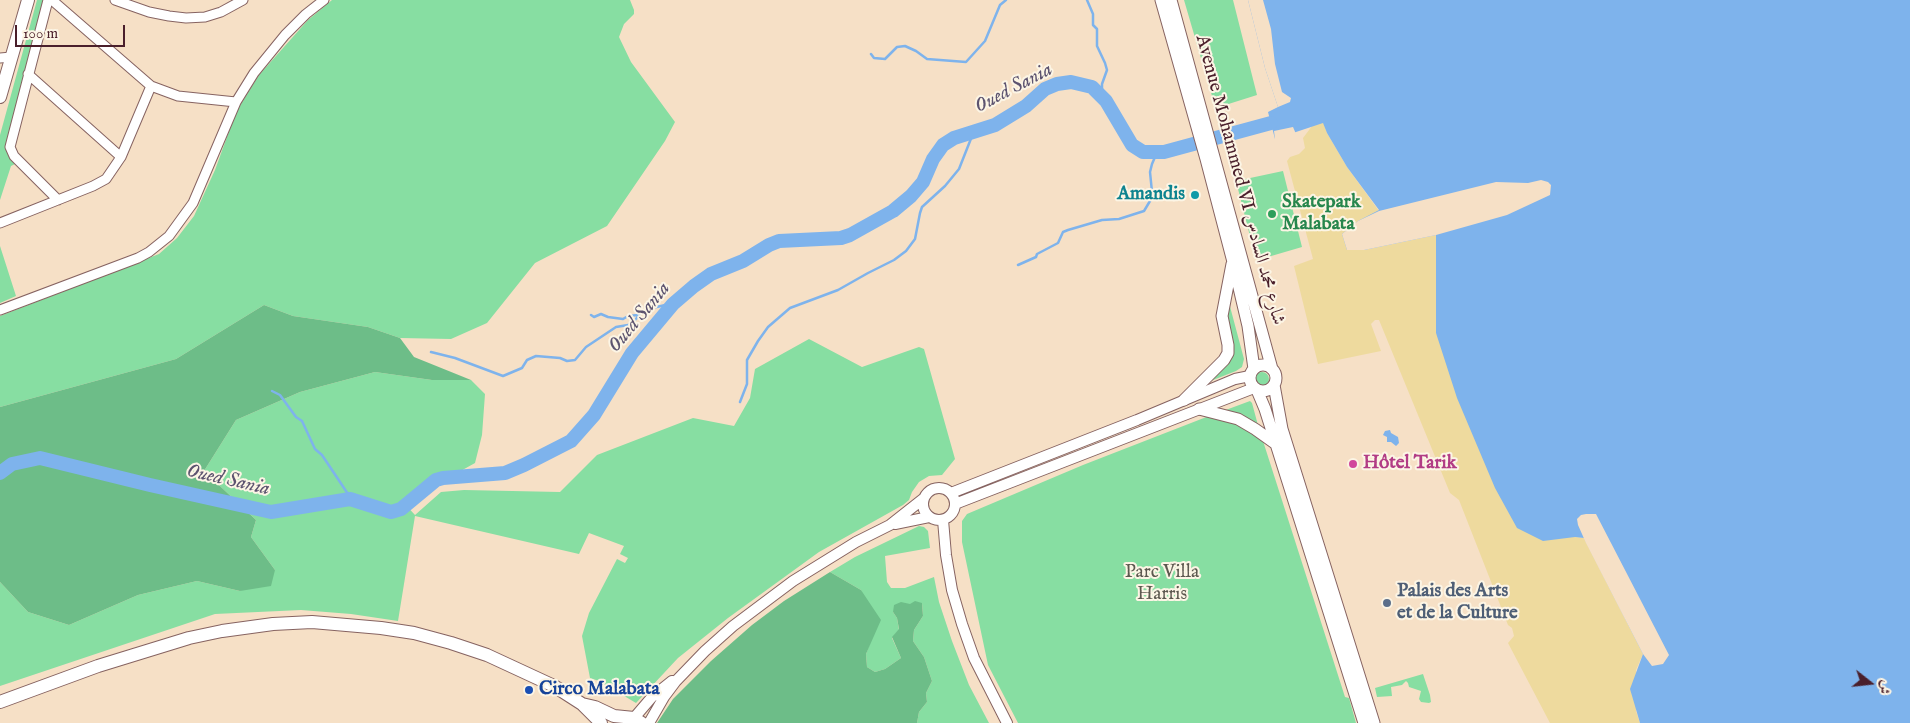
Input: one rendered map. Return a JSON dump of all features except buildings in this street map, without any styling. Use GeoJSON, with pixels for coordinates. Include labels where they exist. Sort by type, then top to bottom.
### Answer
{"type":"FeatureCollection","features":[{"type":"Feature","properties":{"kind":"main road"},"geometry":{"type":"LineString","coordinates":[[0,97],[6,57],[28,0]]}},
{"type":"Feature","properties":{"kind":"main road","name":"Avenue Mohammed VI شارع محمد السادس"},"geometry":{"type":"LineString","coordinates":[[1161,0],[1202,125]]}},
{"type":"Feature","properties":{"kind":"main road","name":"Avenue Mohammed VI شارع محمد السادس"},"geometry":{"type":"LineString","coordinates":[[1172,0],[1202,125],[1272,369]]}},
{"type":"Feature","properties":{"kind":"main road","name":"Avenue Mohammed VI شارع محمد السادس"},"geometry":{"type":"LineString","coordinates":[[1211,157],[1248,326],[1252,372]]}},
{"type":"Feature","properties":{"kind":"main road"},"geometry":{"type":"LineString","coordinates":[[1184,400],[1224,360],[1228,353],[1222,316],[1232,269],[1232,258]]}},
{"type":"Feature","properties":{"kind":"main road"},"geometry":{"type":"LineString","coordinates":[[1364,723],[1265,409],[1251,384],[1252,372],[1261,365],[1272,369],[1276,377],[1274,385],[1282,429],[1374,723]]}},
{"type":"Feature","properties":{"kind":"main road"},"geometry":{"type":"LineString","coordinates":[[1255,389],[1268,390],[1274,385]]}},
{"type":"Feature","properties":{"kind":"main road"},"geometry":{"type":"LineString","coordinates":[[1199,409],[1238,419],[1256,429],[1276,444]]}},
{"type":"Feature","properties":{"kind":"main road"},"geometry":{"type":"LineString","coordinates":[[0,702],[98,666],[189,638],[273,624],[312,622],[414,633],[487,655],[554,686],[582,704],[601,723]]}},
{"type":"Feature","properties":{"kind":"main road"},"geometry":{"type":"LineString","coordinates":[[582,704],[630,720]]}},
{"type":"Feature","properties":{"kind":"street"},"geometry":{"type":"LineString","coordinates":[[48,0],[14,128],[11,149],[14,156],[58,200]]}},
{"type":"Feature","properties":{"kind":"street"},"geometry":{"type":"LineString","coordinates":[[52,0],[151,86],[184,97],[236,102]]}},
{"type":"Feature","properties":{"kind":"street"},"geometry":{"type":"LineString","coordinates":[[115,0],[149,12],[186,18],[205,17],[222,12],[243,0]]}},
{"type":"Feature","properties":{"kind":"street"},"geometry":{"type":"LineString","coordinates":[[0,310],[138,258],[163,241],[176,227],[193,203],[236,102],[254,73],[269,53],[306,14],[324,0]]}},
{"type":"Feature","properties":{"kind":"street"},"geometry":{"type":"LineString","coordinates":[[28,74],[121,157]]}},
{"type":"Feature","properties":{"kind":"street"},"geometry":{"type":"LineString","coordinates":[[0,223],[102,182],[110,174],[121,157],[151,86]]}},
{"type":"Feature","properties":{"kind":"street"},"geometry":{"type":"LineString","coordinates":[[951,493],[1137,420],[1252,372]]}},
{"type":"Feature","properties":{"kind":"street"},"geometry":{"type":"LineString","coordinates":[[955,504],[1255,389]]}},
{"type":"Feature","properties":{"kind":"street"},"geometry":{"type":"LineString","coordinates":[[890,525],[929,517],[943,520],[951,514],[955,504],[951,493],[945,488],[933,488],[926,492],[923,499],[923,507],[929,517]]}},
{"type":"Feature","properties":{"kind":"street"},"geometry":{"type":"LineString","coordinates":[[630,720],[652,698],[683,673],[712,644],[770,598],[824,561],[890,525],[923,499]]}},
{"type":"Feature","properties":{"kind":"street"},"geometry":{"type":"LineString","coordinates":[[943,520],[952,590],[962,624],[974,658],[1007,723]]}},
{"type":"Feature","properties":{"kind":"street"},"geometry":{"type":"LineString","coordinates":[[648,723],[664,697],[683,673]]}},
{"type":"Feature","properties":{"kind":"green space"},"geometry":{"type":"Polygon","coordinates":[[[37,0],[43,0],[25,73],[10,157],[15,164],[11,166],[0,200],[0,135],[37,0]]]}},
{"type":"Feature","properties":{"kind":"green space"},"geometry":{"type":"Polygon","coordinates":[[[332,0],[630,0],[634,14],[624,24],[619,37],[631,62],[675,122],[665,141],[607,226],[535,263],[487,323],[451,339],[400,338],[368,327],[293,316],[264,305],[176,359],[0,407],[0,316],[159,254],[177,238],[194,216],[215,170],[236,112],[259,75],[308,20],[332,0]]]}},
{"type":"Feature","properties":{"kind":"green space"},"geometry":{"type":"Polygon","coordinates":[[[1184,0],[1233,0],[1257,95],[1219,107],[1216,96],[1212,96],[1184,0]]]}},
{"type":"Feature","properties":{"kind":"green space","name":"Skatepark Malabata"},"geometry":{"type":"Polygon","coordinates":[[[1283,171],[1302,247],[1261,259],[1255,256],[1236,181],[1283,171]]]}},
{"type":"Feature","properties":{"kind":"green space"},"geometry":{"type":"Polygon","coordinates":[[[0,246],[16,296],[0,303],[0,246]]]}},
{"type":"Feature","properties":{"kind":"green space"},"geometry":{"type":"Polygon","coordinates":[[[1228,299],[1244,359],[1242,367],[1236,371],[1208,382],[1225,364],[1228,299]]]}},
{"type":"Feature","properties":{"kind":"green space"},"geometry":{"type":"Polygon","coordinates":[[[264,305],[293,316],[368,327],[400,338],[414,357],[471,380],[432,380],[375,372],[300,392],[236,420],[204,471],[256,520],[251,537],[275,570],[271,586],[240,591],[197,581],[138,595],[69,625],[28,612],[0,582],[0,407],[176,359],[264,305]]]}},
{"type":"Feature","properties":{"kind":"green space"},"geometry":{"type":"Polygon","coordinates":[[[809,339],[862,367],[919,347],[924,349],[955,459],[942,475],[929,476],[919,482],[909,500],[903,505],[819,552],[728,618],[678,658],[636,703],[599,681],[590,678],[582,636],[589,613],[617,559],[625,563],[628,558],[620,554],[624,546],[589,533],[579,554],[415,516],[398,621],[351,614],[301,610],[215,614],[0,686],[0,582],[28,612],[69,625],[138,595],[197,581],[240,591],[275,570],[251,537],[256,520],[204,471],[236,420],[300,392],[375,372],[432,380],[471,380],[485,394],[482,435],[475,463],[457,473],[437,475],[402,501],[415,515],[441,492],[464,490],[560,492],[597,455],[693,418],[734,426],[750,398],[755,369],[809,339]]]}},
{"type":"Feature","properties":{"kind":"green space"},"geometry":{"type":"Polygon","coordinates":[[[1259,372],[1265,372],[1269,379],[1265,386],[1259,386],[1255,382],[1255,376],[1259,372]]]}},
{"type":"Feature","properties":{"kind":"green space"},"geometry":{"type":"Polygon","coordinates":[[[1250,401],[1252,403],[1259,429],[1223,411],[1250,401]]]}},
{"type":"Feature","properties":{"kind":"green space","name":"Parc Villa Harris"},"geometry":{"type":"Polygon","coordinates":[[[1209,416],[1238,425],[1263,441],[1345,697],[1349,698],[1356,723],[1018,723],[988,665],[962,542],[962,521],[967,514],[1083,465],[1209,416]]]}},
{"type":"Feature","properties":{"kind":"green space"},"geometry":{"type":"Polygon","coordinates":[[[919,526],[924,527],[928,531],[930,548],[885,556],[887,582],[891,588],[905,588],[934,577],[939,602],[952,641],[969,685],[989,723],[917,723],[919,712],[927,702],[926,693],[932,681],[924,657],[913,641],[914,630],[923,616],[922,603],[911,604],[893,612],[897,618],[899,630],[892,638],[901,658],[885,669],[875,672],[867,667],[866,654],[872,638],[861,590],[830,572],[855,557],[919,526]]]}},
{"type":"Feature","properties":{"kind":"green space"},"geometry":{"type":"Polygon","coordinates":[[[830,572],[861,590],[881,620],[866,654],[867,667],[875,672],[885,669],[901,658],[892,637],[899,629],[897,618],[893,612],[894,605],[901,602],[910,604],[915,601],[922,603],[923,616],[914,630],[913,641],[924,657],[932,681],[926,693],[927,702],[919,712],[917,723],[657,723],[673,699],[711,661],[752,625],[784,601],[830,572]]]}},
{"type":"Feature","properties":{"kind":"green space"},"geometry":{"type":"Polygon","coordinates":[[[1423,674],[1430,695],[1431,702],[1429,703],[1421,702],[1419,699],[1421,691],[1409,687],[1406,681],[1402,685],[1391,687],[1392,696],[1377,697],[1375,688],[1423,674]]]}},
{"type":"Feature","properties":{"kind":"sand"},"geometry":{"type":"Polygon","coordinates":[[[1323,122],[1327,133],[1347,167],[1379,211],[1358,221],[1347,250],[1364,250],[1436,235],[1436,333],[1575,537],[1584,538],[1643,654],[1636,670],[1636,711],[1640,723],[1550,723],[1508,643],[1514,636],[1512,628],[1508,625],[1459,500],[1450,493],[1379,320],[1375,320],[1371,324],[1381,351],[1318,364],[1294,266],[1313,259],[1287,161],[1305,148],[1303,138],[1312,126],[1323,122]]]}},
{"type":"Feature","properties":{"kind":"water"},"geometry":{"type":"Polygon","coordinates":[[[1248,0],[1910,0],[1910,723],[1640,723],[1630,689],[1643,654],[1584,538],[1575,537],[1543,541],[1517,528],[1495,488],[1457,398],[1436,333],[1436,235],[1364,250],[1347,250],[1342,234],[1358,221],[1379,210],[1347,167],[1323,123],[1275,139],[1268,112],[1278,107],[1265,68],[1248,0]]]}},
{"type":"Feature","properties":{"kind":"water"},"geometry":{"type":"Polygon","coordinates":[[[1390,430],[1391,433],[1398,437],[1399,443],[1396,446],[1391,442],[1387,442],[1387,437],[1383,435],[1385,431],[1390,430]]]}},
{"type":"Feature","properties":{"kind":"pier"},"geometry":{"type":"Polygon","coordinates":[[[1248,0],[1263,0],[1271,29],[1275,64],[1282,92],[1291,98],[1290,102],[1278,107],[1265,68],[1248,0]]]}},
{"type":"Feature","properties":{"kind":"pier"},"geometry":{"type":"Polygon","coordinates":[[[1293,127],[1296,134],[1275,139],[1274,131],[1293,127]]]}},
{"type":"Feature","properties":{"kind":"pier"},"geometry":{"type":"Polygon","coordinates":[[[1541,180],[1551,185],[1550,195],[1507,215],[1436,235],[1364,250],[1347,250],[1342,234],[1358,221],[1379,211],[1496,182],[1528,183],[1541,180]]]}},
{"type":"Feature","properties":{"kind":"pier"},"geometry":{"type":"Polygon","coordinates":[[[1596,514],[1669,655],[1663,664],[1652,666],[1643,654],[1586,543],[1577,519],[1581,515],[1596,514]]]}},
{"type":"Feature","properties":{"kind":"waterway"},"geometry":{"type":"LineString","coordinates":[[871,54],[874,58],[885,59],[897,47],[905,46],[927,59],[966,62],[985,41],[1000,5],[1006,0]]}},
{"type":"Feature","properties":{"kind":"waterway"},"geometry":{"type":"LineString","coordinates":[[1087,0],[1093,14],[1093,25],[1097,29],[1097,46],[1107,70],[1102,84],[1102,91],[1106,101]]}},
{"type":"Feature","properties":{"kind":"waterway","name":"Oued Sania"},"geometry":{"type":"LineString","coordinates":[[0,473],[12,464],[40,458],[271,512],[350,499],[391,512],[401,509],[436,480],[505,473],[571,441],[594,415],[632,353],[673,304],[694,286],[711,274],[743,261],[779,241],[841,238],[893,211],[911,196],[923,182],[933,159],[943,145],[954,138],[995,125],[1026,106],[1045,89],[1057,84],[1071,82],[1092,87],[1106,101],[1132,145],[1143,152],[1164,152],[1271,123]]}},
{"type":"Feature","properties":{"kind":"waterway"},"geometry":{"type":"LineString","coordinates":[[740,402],[747,384],[747,360],[768,327],[790,308],[838,290],[894,260],[906,251],[915,239],[922,207],[945,186],[959,169],[974,131]]}},
{"type":"Feature","properties":{"kind":"waterway"},"geometry":{"type":"LineString","coordinates":[[1018,265],[1036,257],[1037,254],[1058,243],[1063,232],[1102,220],[1119,219],[1144,211],[1150,201],[1152,192],[1150,172],[1152,164],[1155,157],[1164,152]]}},
{"type":"Feature","properties":{"kind":"waterway"},"geometry":{"type":"LineString","coordinates":[[431,352],[455,358],[503,376],[522,368],[527,360],[536,356],[560,358],[567,361],[575,360],[586,347],[616,327],[628,325],[642,312],[674,303]]}},
{"type":"Feature","properties":{"kind":"waterway"},"geometry":{"type":"LineString","coordinates":[[591,315],[594,317],[601,314],[623,319],[628,316],[638,315]]}},
{"type":"Feature","properties":{"kind":"waterway"},"geometry":{"type":"LineString","coordinates":[[272,391],[280,395],[296,417],[302,421],[315,449],[322,455],[352,500]]}},
{"type":"Feature","properties":{"kind":"place","name":"Amandis"},"geometry":{"type":"Point","coordinates":[1195,195]}},
{"type":"Feature","properties":{"kind":"place","name":"Skatepark Malabata"},"geometry":{"type":"Point","coordinates":[1272,214]}},
{"type":"Feature","properties":{"kind":"place","name":"Hôtel Tarik"},"geometry":{"type":"Point","coordinates":[1353,464]}},
{"type":"Feature","properties":{"kind":"place","name":"Palais des Arts et de la Culture"},"geometry":{"type":"Point","coordinates":[1387,603]}},
{"type":"Feature","properties":{"kind":"place","name":"Circo Malabata"},"geometry":{"type":"Point","coordinates":[529,690]}}]}
